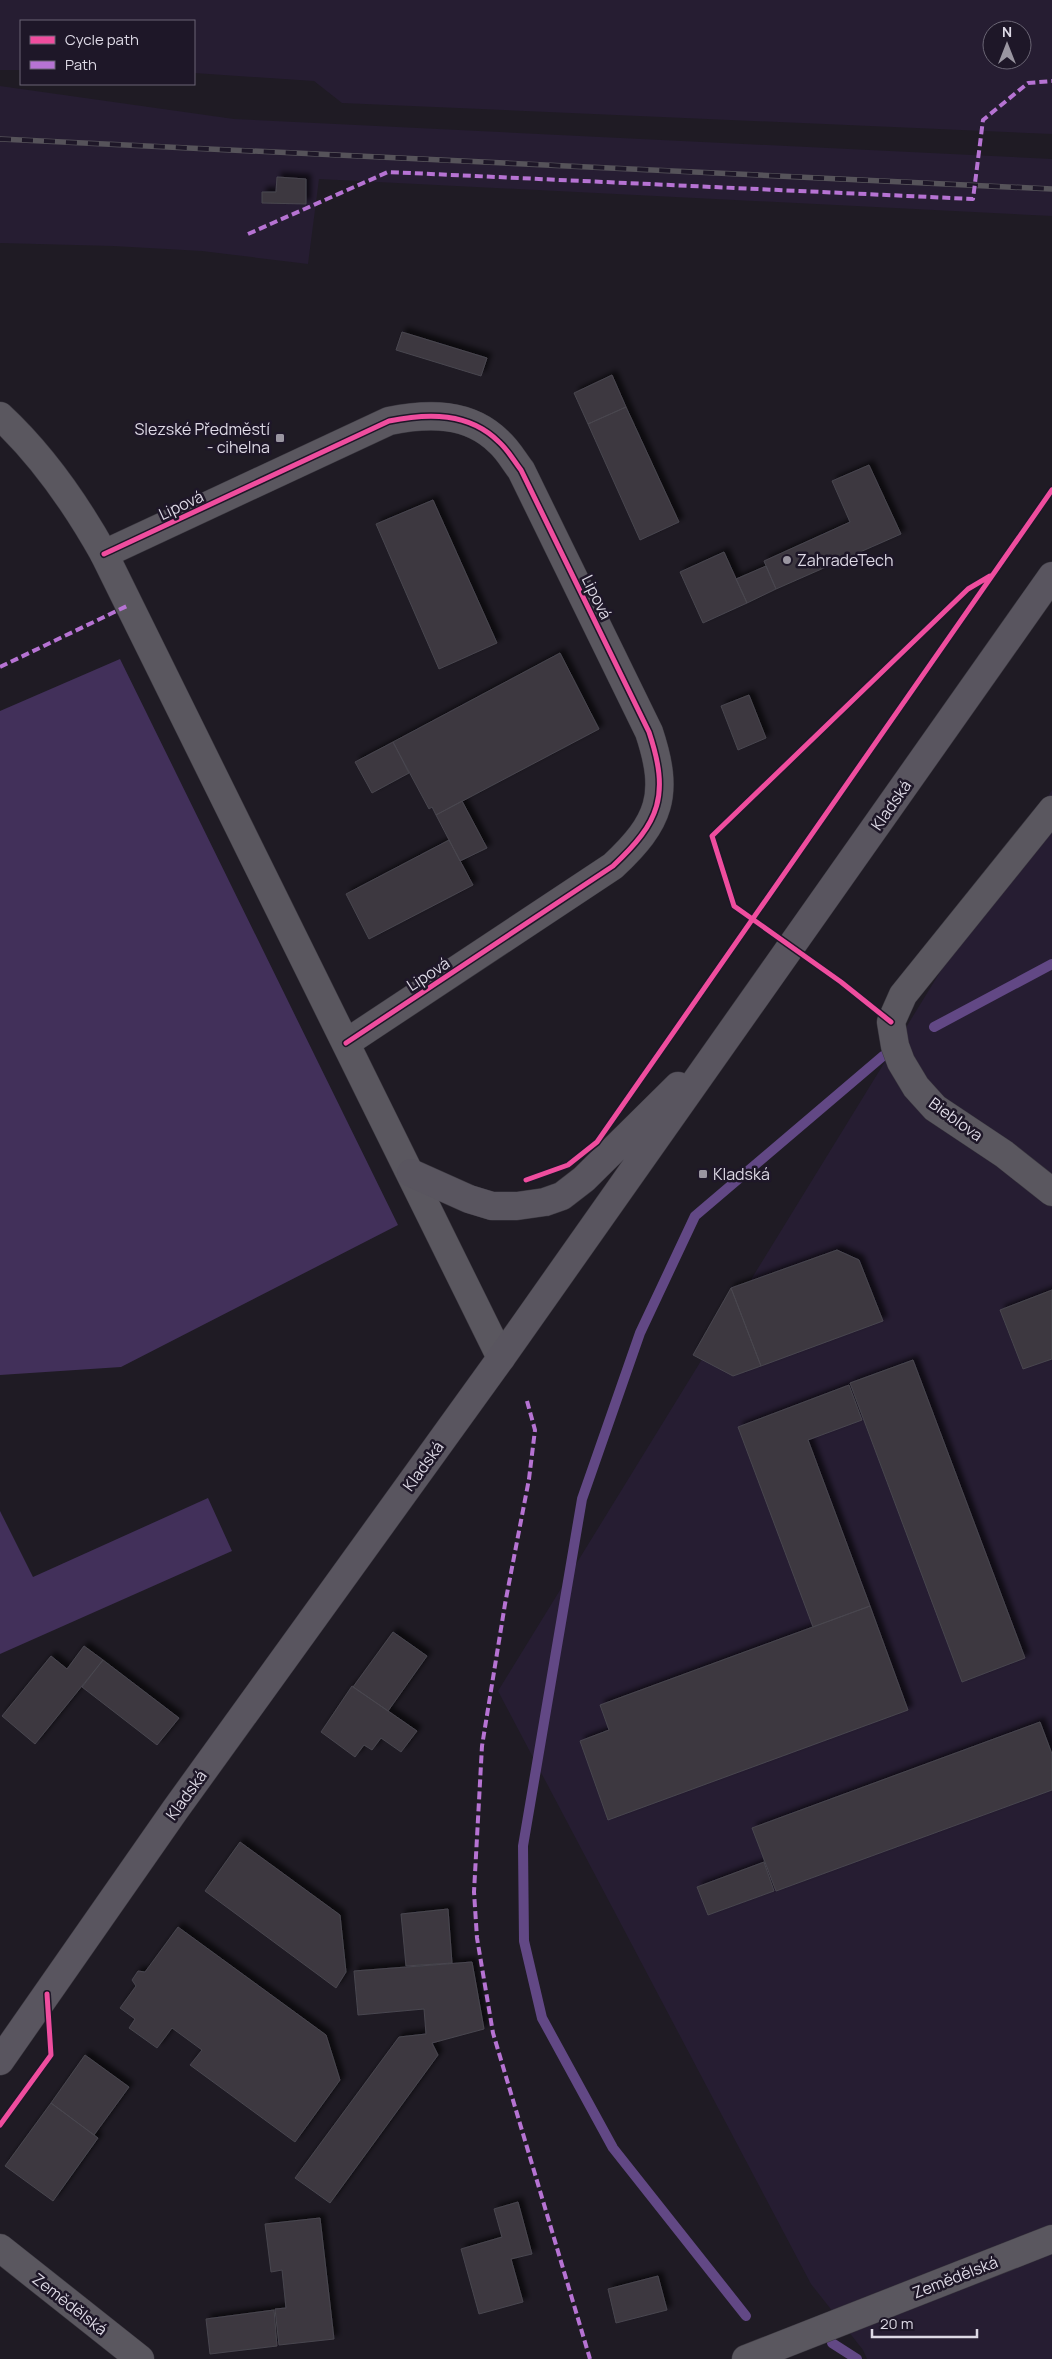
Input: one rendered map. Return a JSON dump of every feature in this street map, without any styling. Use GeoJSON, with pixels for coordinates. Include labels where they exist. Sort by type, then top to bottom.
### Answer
{"type":"FeatureCollection","features":[{"type":"Feature","properties":{"kind":"main road","name":"Kladská"},"geometry":{"type":"LineString","coordinates":[[0,2061],[175,1810],[501,1358],[1052,576]]}},
{"type":"Feature","properties":{"kind":"main road"},"geometry":{"type":"LineString","coordinates":[[411,1173],[469,1200],[492,1206],[517,1206],[545,1202],[562,1196],[584,1179],[729,1036]]}},
{"type":"Feature","properties":{"kind":"street","name":"Lipová"},"geometry":{"type":"LineString","coordinates":[[104,554],[389,421],[419,415],[445,416],[466,421],[486,430],[500,442],[522,470],[649,732],[656,755],[660,782],[658,805],[650,826],[641,838],[613,866],[346,1043]]}},
{"type":"Feature","properties":{"kind":"street"},"geometry":{"type":"LineString","coordinates":[[0,416],[64,491],[104,554],[501,1358]]}},
{"type":"Feature","properties":{"kind":"street","name":"Bieblova"},"geometry":{"type":"LineString","coordinates":[[1052,810],[903,995],[891,1022],[895,1046],[901,1062],[916,1087],[935,1108],[1004,1154],[1052,1192]]}},
{"type":"Feature","properties":{"kind":"street","name":"Zemědělská"},"geometry":{"type":"LineString","coordinates":[[746,2359],[1052,2239]]}},
{"type":"Feature","properties":{"kind":"street","name":"Zemědělská"},"geometry":{"type":"LineString","coordinates":[[0,2248],[140,2359]]}},
{"type":"Feature","properties":{"kind":"shaded area"},"geometry":{"type":"Polygon","coordinates":[[[0,0],[1052,0],[1052,134],[342,103],[314,81],[195,73],[195,20],[20,20],[20,70],[0,70],[0,0]]]}},
{"type":"Feature","properties":{"kind":"shaded area"},"geometry":{"type":"Polygon","coordinates":[[[0,86],[234,119],[1052,159],[1052,216],[319,179],[308,264],[202,251],[0,243],[0,86]]]}},
{"type":"Feature","properties":{"kind":"shaded area"},"geometry":{"type":"Polygon","coordinates":[[[120,659],[398,1225],[121,1367],[0,1375],[0,711],[120,659]]]}},
{"type":"Feature","properties":{"kind":"shaded area"},"geometry":{"type":"Polygon","coordinates":[[[1052,790],[1052,2359],[867,2359],[863,2350],[811,2284],[498,1691],[1052,790]]]}},
{"type":"Feature","properties":{"kind":"shaded area"},"geometry":{"type":"Polygon","coordinates":[[[208,1498],[232,1551],[0,1654],[0,1511],[33,1577],[208,1498]]]}},
{"type":"Feature","properties":{"kind":"building"},"geometry":{"type":"Polygon","coordinates":[[[277,177],[306,179],[306,204],[262,203],[262,192],[276,192],[277,177]]]}},
{"type":"Feature","properties":{"kind":"building"},"geometry":{"type":"Polygon","coordinates":[[[402,332],[487,358],[481,376],[396,350],[402,332]]]}},
{"type":"Feature","properties":{"kind":"building"},"geometry":{"type":"Polygon","coordinates":[[[612,375],[626,407],[588,424],[574,393],[612,375]]]}},
{"type":"Feature","properties":{"kind":"building"},"geometry":{"type":"Polygon","coordinates":[[[626,407],[679,522],[640,540],[588,424],[626,407]]]}},
{"type":"Feature","properties":{"kind":"building"},"geometry":{"type":"Polygon","coordinates":[[[869,465],[901,534],[776,589],[764,561],[850,522],[832,481],[869,465]]]}},
{"type":"Feature","properties":{"kind":"building"},"geometry":{"type":"Polygon","coordinates":[[[433,500],[497,643],[439,669],[376,524],[433,500]]]}},
{"type":"Feature","properties":{"kind":"building"},"geometry":{"type":"Polygon","coordinates":[[[724,552],[747,603],[703,623],[680,572],[724,552]]]}},
{"type":"Feature","properties":{"kind":"building"},"geometry":{"type":"Polygon","coordinates":[[[766,566],[776,589],[747,603],[736,579],[766,566]]]}},
{"type":"Feature","properties":{"kind":"building"},"geometry":{"type":"Polygon","coordinates":[[[560,653],[599,729],[436,815],[432,807],[429,809],[393,742],[560,653]]]}},
{"type":"Feature","properties":{"kind":"building"},"geometry":{"type":"Polygon","coordinates":[[[749,695],[766,738],[738,750],[721,706],[749,695]]]}},
{"type":"Feature","properties":{"kind":"building"},"geometry":{"type":"Polygon","coordinates":[[[393,742],[409,773],[372,793],[355,762],[393,742]]]}},
{"type":"Feature","properties":{"kind":"building"},"geometry":{"type":"Polygon","coordinates":[[[462,801],[487,848],[460,861],[436,815],[462,801]]]}},
{"type":"Feature","properties":{"kind":"building"},"geometry":{"type":"Polygon","coordinates":[[[449,840],[473,885],[369,939],[346,894],[449,840]]]}},
{"type":"Feature","properties":{"kind":"building"},"geometry":{"type":"Polygon","coordinates":[[[837,1250],[859,1260],[883,1321],[761,1366],[731,1288],[837,1250]]]}},
{"type":"Feature","properties":{"kind":"building"},"geometry":{"type":"Polygon","coordinates":[[[731,1288],[761,1366],[733,1376],[693,1355],[731,1288]]]}},
{"type":"Feature","properties":{"kind":"building"},"geometry":{"type":"Polygon","coordinates":[[[1052,1290],[1052,1359],[1023,1369],[1000,1310],[1052,1290]]]}},
{"type":"Feature","properties":{"kind":"building"},"geometry":{"type":"Polygon","coordinates":[[[913,1360],[1025,1658],[962,1682],[850,1383],[913,1360]]]}},
{"type":"Feature","properties":{"kind":"building"},"geometry":{"type":"Polygon","coordinates":[[[849,1385],[862,1420],[808,1440],[870,1606],[813,1627],[738,1427],[849,1385]]]}},
{"type":"Feature","properties":{"kind":"building"},"geometry":{"type":"Polygon","coordinates":[[[870,1606],[908,1710],[608,1820],[580,1741],[609,1730],[600,1705],[870,1606]]]}},
{"type":"Feature","properties":{"kind":"building"},"geometry":{"type":"Polygon","coordinates":[[[393,1632],[427,1656],[388,1711],[353,1687],[393,1632]]]}},
{"type":"Feature","properties":{"kind":"building"},"geometry":{"type":"Polygon","coordinates":[[[84,1646],[103,1660],[35,1744],[2,1716],[51,1656],[67,1669],[84,1646]]]}},
{"type":"Feature","properties":{"kind":"building"},"geometry":{"type":"Polygon","coordinates":[[[103,1660],[179,1718],[157,1745],[82,1687],[103,1660]]]}},
{"type":"Feature","properties":{"kind":"building"},"geometry":{"type":"Polygon","coordinates":[[[352,1686],[417,1731],[401,1752],[381,1738],[372,1750],[364,1745],[355,1757],[321,1732],[352,1686]]]}},
{"type":"Feature","properties":{"kind":"building"},"geometry":{"type":"Polygon","coordinates":[[[1040,1722],[1052,1754],[1052,1790],[776,1891],[752,1828],[1040,1722]]]}},
{"type":"Feature","properties":{"kind":"building"},"geometry":{"type":"Polygon","coordinates":[[[240,1842],[340,1915],[346,1972],[336,1988],[205,1891],[240,1842]]]}},
{"type":"Feature","properties":{"kind":"building"},"geometry":{"type":"Polygon","coordinates":[[[764,1862],[774,1891],[708,1915],[697,1887],[764,1862]]]}},
{"type":"Feature","properties":{"kind":"building"},"geometry":{"type":"Polygon","coordinates":[[[448,1909],[452,1963],[406,1966],[401,1914],[448,1909]]]}},
{"type":"Feature","properties":{"kind":"building"},"geometry":{"type":"Polygon","coordinates":[[[178,1927],[326,2035],[340,2080],[295,2142],[190,2065],[202,2050],[172,2028],[157,2048],[129,2028],[135,2019],[120,2008],[136,1986],[132,1980],[138,1971],[145,1972],[178,1927]]]}},
{"type":"Feature","properties":{"kind":"building"},"geometry":{"type":"Polygon","coordinates":[[[472,1962],[484,2029],[432,2043],[438,2055],[330,2203],[295,2178],[399,2037],[426,2034],[424,2009],[358,2015],[354,1971],[472,1962]]]}},
{"type":"Feature","properties":{"kind":"building"},"geometry":{"type":"Polygon","coordinates":[[[85,2055],[129,2087],[94,2135],[51,2103],[85,2055]]]}},
{"type":"Feature","properties":{"kind":"building"},"geometry":{"type":"Polygon","coordinates":[[[51,2103],[98,2138],[53,2201],[5,2166],[51,2103]]]}},
{"type":"Feature","properties":{"kind":"building"},"geometry":{"type":"Polygon","coordinates":[[[518,2202],[532,2254],[511,2259],[523,2302],[479,2314],[461,2249],[502,2237],[494,2209],[518,2202]]]}},
{"type":"Feature","properties":{"kind":"building"},"geometry":{"type":"Polygon","coordinates":[[[320,2218],[334,2339],[279,2345],[275,2309],[286,2308],[282,2270],[271,2272],[265,2224],[320,2218]]]}},
{"type":"Feature","properties":{"kind":"building"},"geometry":{"type":"Polygon","coordinates":[[[658,2276],[667,2310],[616,2323],[608,2289],[658,2276]]]}},
{"type":"Feature","properties":{"kind":"building"},"geometry":{"type":"Polygon","coordinates":[[[274,2310],[277,2346],[210,2354],[206,2319],[274,2310]]]}},
{"type":"Feature","properties":{"kind":"waterway"},"geometry":{"type":"LineString","coordinates":[[934,1027],[1052,964]]}},
{"type":"Feature","properties":{"kind":"waterway"},"geometry":{"type":"LineString","coordinates":[[746,2316],[613,2148],[542,2018],[524,1941],[523,1846],[582,1499],[640,1333],[695,1216],[883,1056]]}},
{"type":"Feature","properties":{"kind":"waterway"},"geometry":{"type":"LineString","coordinates":[[832,2343],[857,2359]]}},
{"type":"Feature","properties":{"kind":"railway"},"geometry":{"type":"LineString","coordinates":[[0,139],[1052,189]]}},
{"type":"Feature","properties":{"kind":"marked path"},"geometry":{"type":"LineString","coordinates":[[248,234],[388,172],[973,199],[983,120],[1028,83],[1052,81]]}},
{"type":"Feature","properties":{"kind":"marked path"},"geometry":{"type":"LineString","coordinates":[[0,667],[129,605]]}},
{"type":"Feature","properties":{"kind":"marked path"},"geometry":{"type":"LineString","coordinates":[[527,1401],[535,1430],[529,1479],[505,1604],[482,1746],[474,1892],[477,1938],[493,2033],[590,2359]]}},
{"type":"Feature","properties":{"kind":"cycle path"},"geometry":{"type":"LineString","coordinates":[[104,554],[389,421],[433,416],[447,417],[475,425],[487,432],[502,445],[521,470],[649,732],[659,773],[659,790],[656,806],[651,821],[641,835],[613,866],[346,1043]]}},
{"type":"Feature","properties":{"kind":"cycle path"},"geometry":{"type":"LineString","coordinates":[[526,1180],[568,1165],[597,1142],[1052,490]]}},
{"type":"Feature","properties":{"kind":"cycle path"},"geometry":{"type":"LineString","coordinates":[[891,1022],[841,982],[734,906],[712,836],[968,589],[990,576]]}},
{"type":"Feature","properties":{"kind":"cycle path"},"geometry":{"type":"LineString","coordinates":[[0,2125],[51,2055],[47,1994]]}},
{"type":"Feature","properties":{"kind":"place","name":"Slezské Předměstí - cihelna"},"geometry":{"type":"Point","coordinates":[280,438]}},
{"type":"Feature","properties":{"kind":"place","name":"ZahradeTech"},"geometry":{"type":"Point","coordinates":[787,560]}},
{"type":"Feature","properties":{"kind":"place","name":"Kladská"},"geometry":{"type":"Point","coordinates":[703,1174]}}]}
